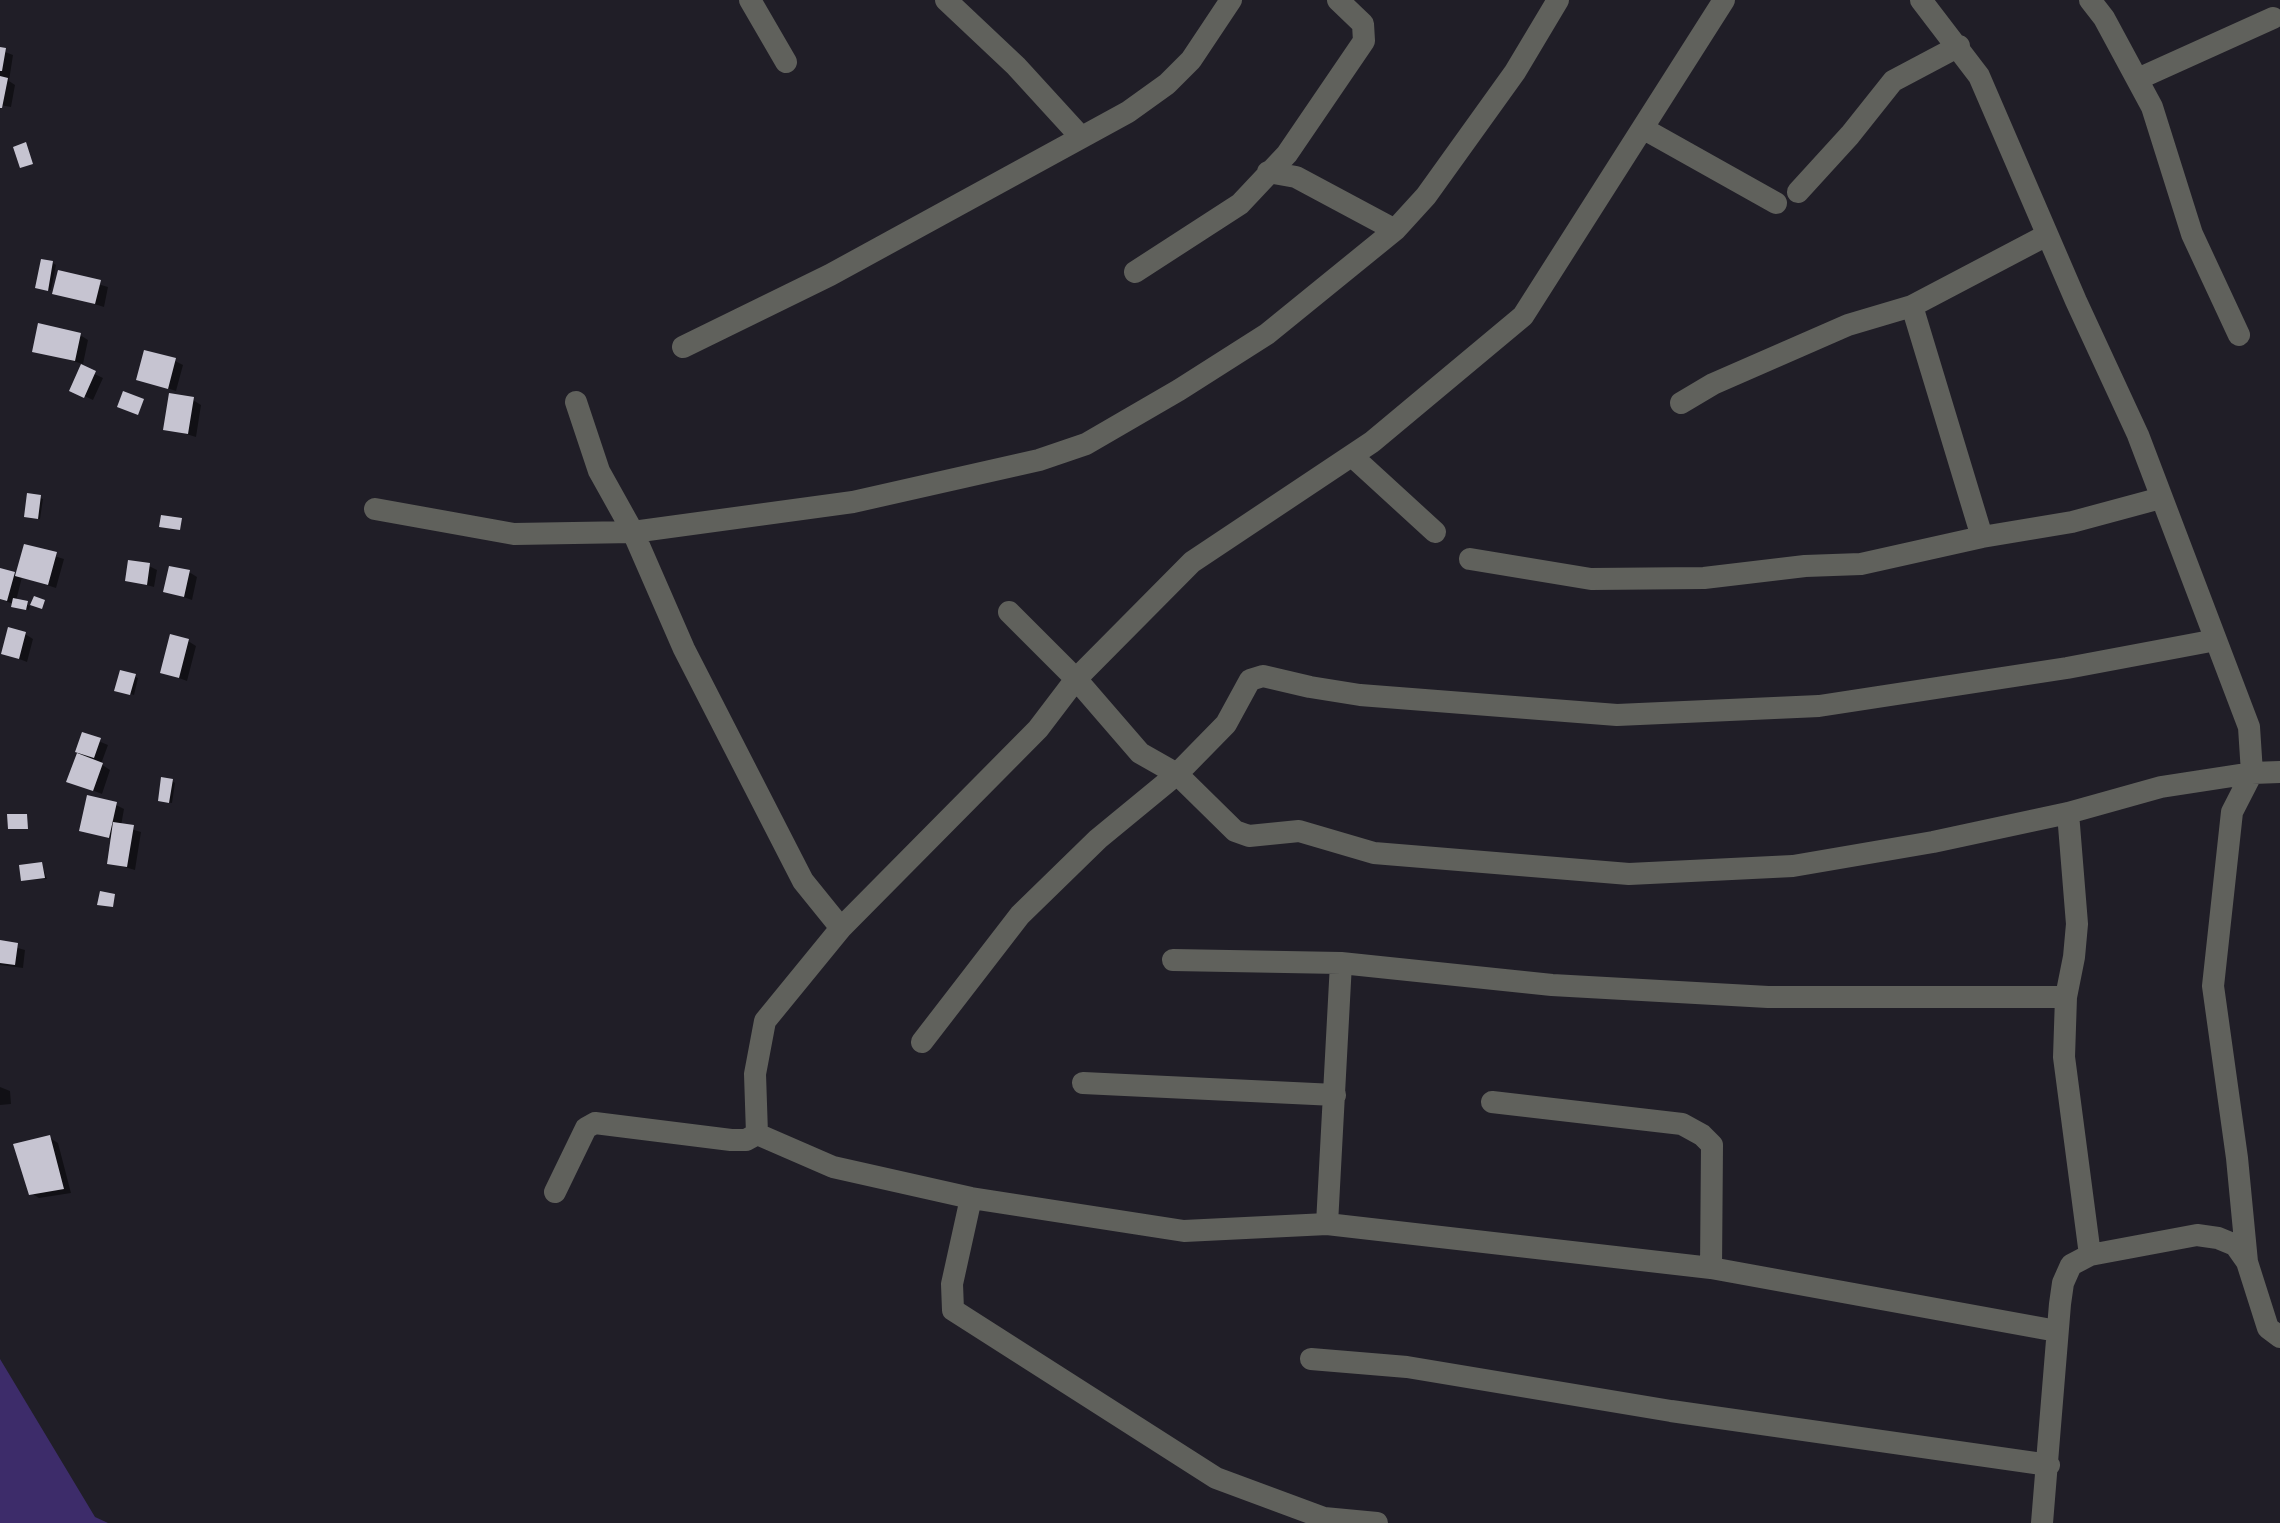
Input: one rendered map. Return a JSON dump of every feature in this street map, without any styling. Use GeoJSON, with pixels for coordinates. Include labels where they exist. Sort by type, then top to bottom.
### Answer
{"type":"FeatureCollection","features":[{"type":"Feature","properties":{"kind":"street"},"geometry":{"type":"LineString","coordinates":[[750,0],[786,62]]}},
{"type":"Feature","properties":{"kind":"street"},"geometry":{"type":"LineString","coordinates":[[946,0],[1016,66],[1080,136]]}},
{"type":"Feature","properties":{"kind":"street"},"geometry":{"type":"LineString","coordinates":[[684,347],[830,275],[1128,112],[1167,84],[1191,60],[1231,0]]}},
{"type":"Feature","properties":{"kind":"street"},"geometry":{"type":"LineString","coordinates":[[1135,272],[1240,204],[1287,154],[1364,41],[1362,24],[1338,0]]}},
{"type":"Feature","properties":{"kind":"street"},"geometry":{"type":"LineString","coordinates":[[374,509],[514,534],[633,532],[853,502],[1039,460],[1086,444],[1266,334],[1395,230],[1426,196],[1515,72],[1558,0]]}},
{"type":"Feature","properties":{"kind":"street"},"geometry":{"type":"LineString","coordinates":[[757,1134],[755,1074],[765,1021],[841,928],[1038,729],[1076,679],[1202,554],[1352,456],[1523,316],[1724,0]]}},
{"type":"Feature","properties":{"kind":"street"},"geometry":{"type":"LineString","coordinates":[[1921,0],[1979,76],[2138,435],[2249,727],[2252,772],[2232,812],[2213,986],[2247,1262],[2268,1328],[2280,1337]]}},
{"type":"Feature","properties":{"kind":"street"},"geometry":{"type":"LineString","coordinates":[[2090,0],[2140,78],[2192,234],[2238,335]]}},
{"type":"Feature","properties":{"kind":"street"},"geometry":{"type":"LineString","coordinates":[[2140,78],[2272,15]]}},
{"type":"Feature","properties":{"kind":"street"},"geometry":{"type":"LineString","coordinates":[[1798,192],[1893,81],[1959,46]]}},
{"type":"Feature","properties":{"kind":"street"},"geometry":{"type":"LineString","coordinates":[[1644,129],[1776,202]]}},
{"type":"Feature","properties":{"kind":"street"},"geometry":{"type":"LineString","coordinates":[[1268,172],[1296,176],[1395,230]]}},
{"type":"Feature","properties":{"kind":"street"},"geometry":{"type":"LineString","coordinates":[[1681,403],[1713,384],[1848,325],[1912,306],[2047,236]]}},
{"type":"Feature","properties":{"kind":"street"},"geometry":{"type":"LineString","coordinates":[[1912,306],[1982,537]]}},
{"type":"Feature","properties":{"kind":"street"},"geometry":{"type":"LineString","coordinates":[[576,402],[599,471],[633,532],[684,650],[803,881],[841,928]]}},
{"type":"Feature","properties":{"kind":"street"},"geometry":{"type":"LineString","coordinates":[[1352,456],[1435,532]]}},
{"type":"Feature","properties":{"kind":"street"},"geometry":{"type":"LineString","coordinates":[[1470,559],[1591,578],[1704,578],[1860,564],[2072,522],[2161,498]]}},
{"type":"Feature","properties":{"kind":"street"},"geometry":{"type":"LineString","coordinates":[[1009,612],[1076,679],[1140,752],[1176,774],[1235,831],[1248,836],[1299,831],[1374,853],[1629,874],[1793,866],[2068,813],[2161,786],[2252,772],[2280,772]]}},
{"type":"Feature","properties":{"kind":"street"},"geometry":{"type":"LineString","coordinates":[[922,1042],[1020,914],[1226,724],[1250,680],[1263,676],[1360,695],[1617,714],[1819,706],[2067,668],[2216,640]]}},
{"type":"Feature","properties":{"kind":"street"},"geometry":{"type":"LineString","coordinates":[[2068,813],[2076,924],[2066,997],[2064,1057],[2090,1255]]}},
{"type":"Feature","properties":{"kind":"street"},"geometry":{"type":"LineString","coordinates":[[1173,960],[1341,963],[1552,985],[1768,997],[2066,997]]}},
{"type":"Feature","properties":{"kind":"street"},"geometry":{"type":"LineString","coordinates":[[1327,1224],[1341,963]]}},
{"type":"Feature","properties":{"kind":"street"},"geometry":{"type":"LineString","coordinates":[[1083,1082],[1335,1094]]}},
{"type":"Feature","properties":{"kind":"street"},"geometry":{"type":"LineString","coordinates":[[1492,1102],[1682,1124],[1702,1135],[1712,1146],[1711,1268]]}},
{"type":"Feature","properties":{"kind":"street"},"geometry":{"type":"LineString","coordinates":[[556,1192],[586,1128],[595,1122],[731,1140],[746,1140],[757,1134]]}},
{"type":"Feature","properties":{"kind":"street"},"geometry":{"type":"LineString","coordinates":[[757,1134],[832,1167],[971,1198],[1184,1231],[1327,1224],[1711,1268],[2057,1331]]}},
{"type":"Feature","properties":{"kind":"street"},"geometry":{"type":"LineString","coordinates":[[971,1198],[952,1284],[953,1310],[1216,1478],[1324,1518],[1377,1523]]}},
{"type":"Feature","properties":{"kind":"street"},"geometry":{"type":"LineString","coordinates":[[2042,1523],[2057,1331],[2063,1283],[2072,1265],[2090,1255],[2198,1235],[2235,1246],[2247,1262]]}},
{"type":"Feature","properties":{"kind":"street"},"geometry":{"type":"LineString","coordinates":[[1311,1359],[1407,1367],[1671,1411],[2049,1465]]}},
{"type":"Feature","properties":{"kind":"shaded area"},"geometry":{"type":"Polygon","coordinates":[[[0,1359],[95,1517],[108,1523],[0,1523],[0,1359]]]}},
{"type":"Feature","properties":{"kind":"building"},"geometry":{"type":"Polygon","coordinates":[[[0,47],[6,48],[2,71],[0,71],[0,47]]]}},
{"type":"Feature","properties":{"kind":"building"},"geometry":{"type":"Polygon","coordinates":[[[0,76],[8,78],[2,108],[0,108],[0,76]]]}},
{"type":"Feature","properties":{"kind":"building"},"geometry":{"type":"Polygon","coordinates":[[[26,142],[33,164],[20,168],[13,147],[26,142]]]}},
{"type":"Feature","properties":{"kind":"building"},"geometry":{"type":"Polygon","coordinates":[[[41,259],[53,261],[48,291],[35,288],[41,259]]]}},
{"type":"Feature","properties":{"kind":"building"},"geometry":{"type":"Polygon","coordinates":[[[58,270],[101,280],[95,304],[52,294],[58,270]]]}},
{"type":"Feature","properties":{"kind":"building"},"geometry":{"type":"Polygon","coordinates":[[[38,323],[81,333],[75,361],[32,352],[38,323]]]}},
{"type":"Feature","properties":{"kind":"building"},"geometry":{"type":"Polygon","coordinates":[[[144,350],[176,358],[168,389],[136,380],[144,350]]]}},
{"type":"Feature","properties":{"kind":"building"},"geometry":{"type":"Polygon","coordinates":[[[81,364],[96,371],[84,398],[69,391],[81,364]]]}},
{"type":"Feature","properties":{"kind":"building"},"geometry":{"type":"Polygon","coordinates":[[[123,391],[144,399],[138,415],[117,407],[123,391]]]}},
{"type":"Feature","properties":{"kind":"building"},"geometry":{"type":"Polygon","coordinates":[[[169,393],[194,397],[188,434],[163,430],[169,393]]]}},
{"type":"Feature","properties":{"kind":"building"},"geometry":{"type":"Polygon","coordinates":[[[27,493],[41,495],[38,519],[24,517],[27,493]]]}},
{"type":"Feature","properties":{"kind":"building"},"geometry":{"type":"Polygon","coordinates":[[[161,515],[182,518],[180,530],[159,527],[161,515]]]}},
{"type":"Feature","properties":{"kind":"building"},"geometry":{"type":"Polygon","coordinates":[[[24,544],[57,552],[48,585],[15,576],[24,544]]]}},
{"type":"Feature","properties":{"kind":"building"},"geometry":{"type":"Polygon","coordinates":[[[128,560],[150,563],[147,585],[125,581],[128,560]]]}},
{"type":"Feature","properties":{"kind":"building"},"geometry":{"type":"Polygon","coordinates":[[[169,566],[190,570],[184,597],[163,592],[169,566]]]}},
{"type":"Feature","properties":{"kind":"building"},"geometry":{"type":"Polygon","coordinates":[[[0,568],[15,572],[7,601],[0,599],[0,568]]]}},
{"type":"Feature","properties":{"kind":"building"},"geometry":{"type":"Polygon","coordinates":[[[34,596],[45,600],[42,609],[30,605],[34,596]]]}},
{"type":"Feature","properties":{"kind":"building"},"geometry":{"type":"Polygon","coordinates":[[[13,598],[28,601],[26,610],[11,607],[13,598]]]}},
{"type":"Feature","properties":{"kind":"building"},"geometry":{"type":"Polygon","coordinates":[[[8,627],[26,632],[19,659],[1,654],[8,627]]]}},
{"type":"Feature","properties":{"kind":"building"},"geometry":{"type":"Polygon","coordinates":[[[170,634],[189,639],[179,678],[160,673],[170,634]]]}},
{"type":"Feature","properties":{"kind":"building"},"geometry":{"type":"Polygon","coordinates":[[[120,670],[136,674],[130,695],[114,691],[120,670]]]}},
{"type":"Feature","properties":{"kind":"building"},"geometry":{"type":"Polygon","coordinates":[[[82,732],[101,738],[94,758],[75,752],[82,732]]]}},
{"type":"Feature","properties":{"kind":"building"},"geometry":{"type":"Polygon","coordinates":[[[77,753],[103,763],[93,791],[66,782],[77,753]]]}},
{"type":"Feature","properties":{"kind":"building"},"geometry":{"type":"Polygon","coordinates":[[[161,777],[173,779],[169,803],[158,801],[161,777]]]}},
{"type":"Feature","properties":{"kind":"building"},"geometry":{"type":"Polygon","coordinates":[[[87,795],[117,802],[109,838],[79,831],[87,795]]]}},
{"type":"Feature","properties":{"kind":"building"},"geometry":{"type":"Polygon","coordinates":[[[7,814],[27,814],[28,829],[8,829],[7,814]]]}},
{"type":"Feature","properties":{"kind":"building"},"geometry":{"type":"Polygon","coordinates":[[[113,822],[134,825],[127,867],[107,864],[113,822]]]}},
{"type":"Feature","properties":{"kind":"building"},"geometry":{"type":"Polygon","coordinates":[[[42,862],[45,878],[21,881],[19,865],[42,862]]]}},
{"type":"Feature","properties":{"kind":"building"},"geometry":{"type":"Polygon","coordinates":[[[100,891],[115,894],[113,907],[97,905],[100,891]]]}},
{"type":"Feature","properties":{"kind":"building"},"geometry":{"type":"Polygon","coordinates":[[[0,940],[18,943],[15,965],[0,963],[0,940]]]}},
{"type":"Feature","properties":{"kind":"building"},"geometry":{"type":"Polygon","coordinates":[[[50,1135],[64,1189],[29,1195],[13,1144],[50,1135]]]}}]}
